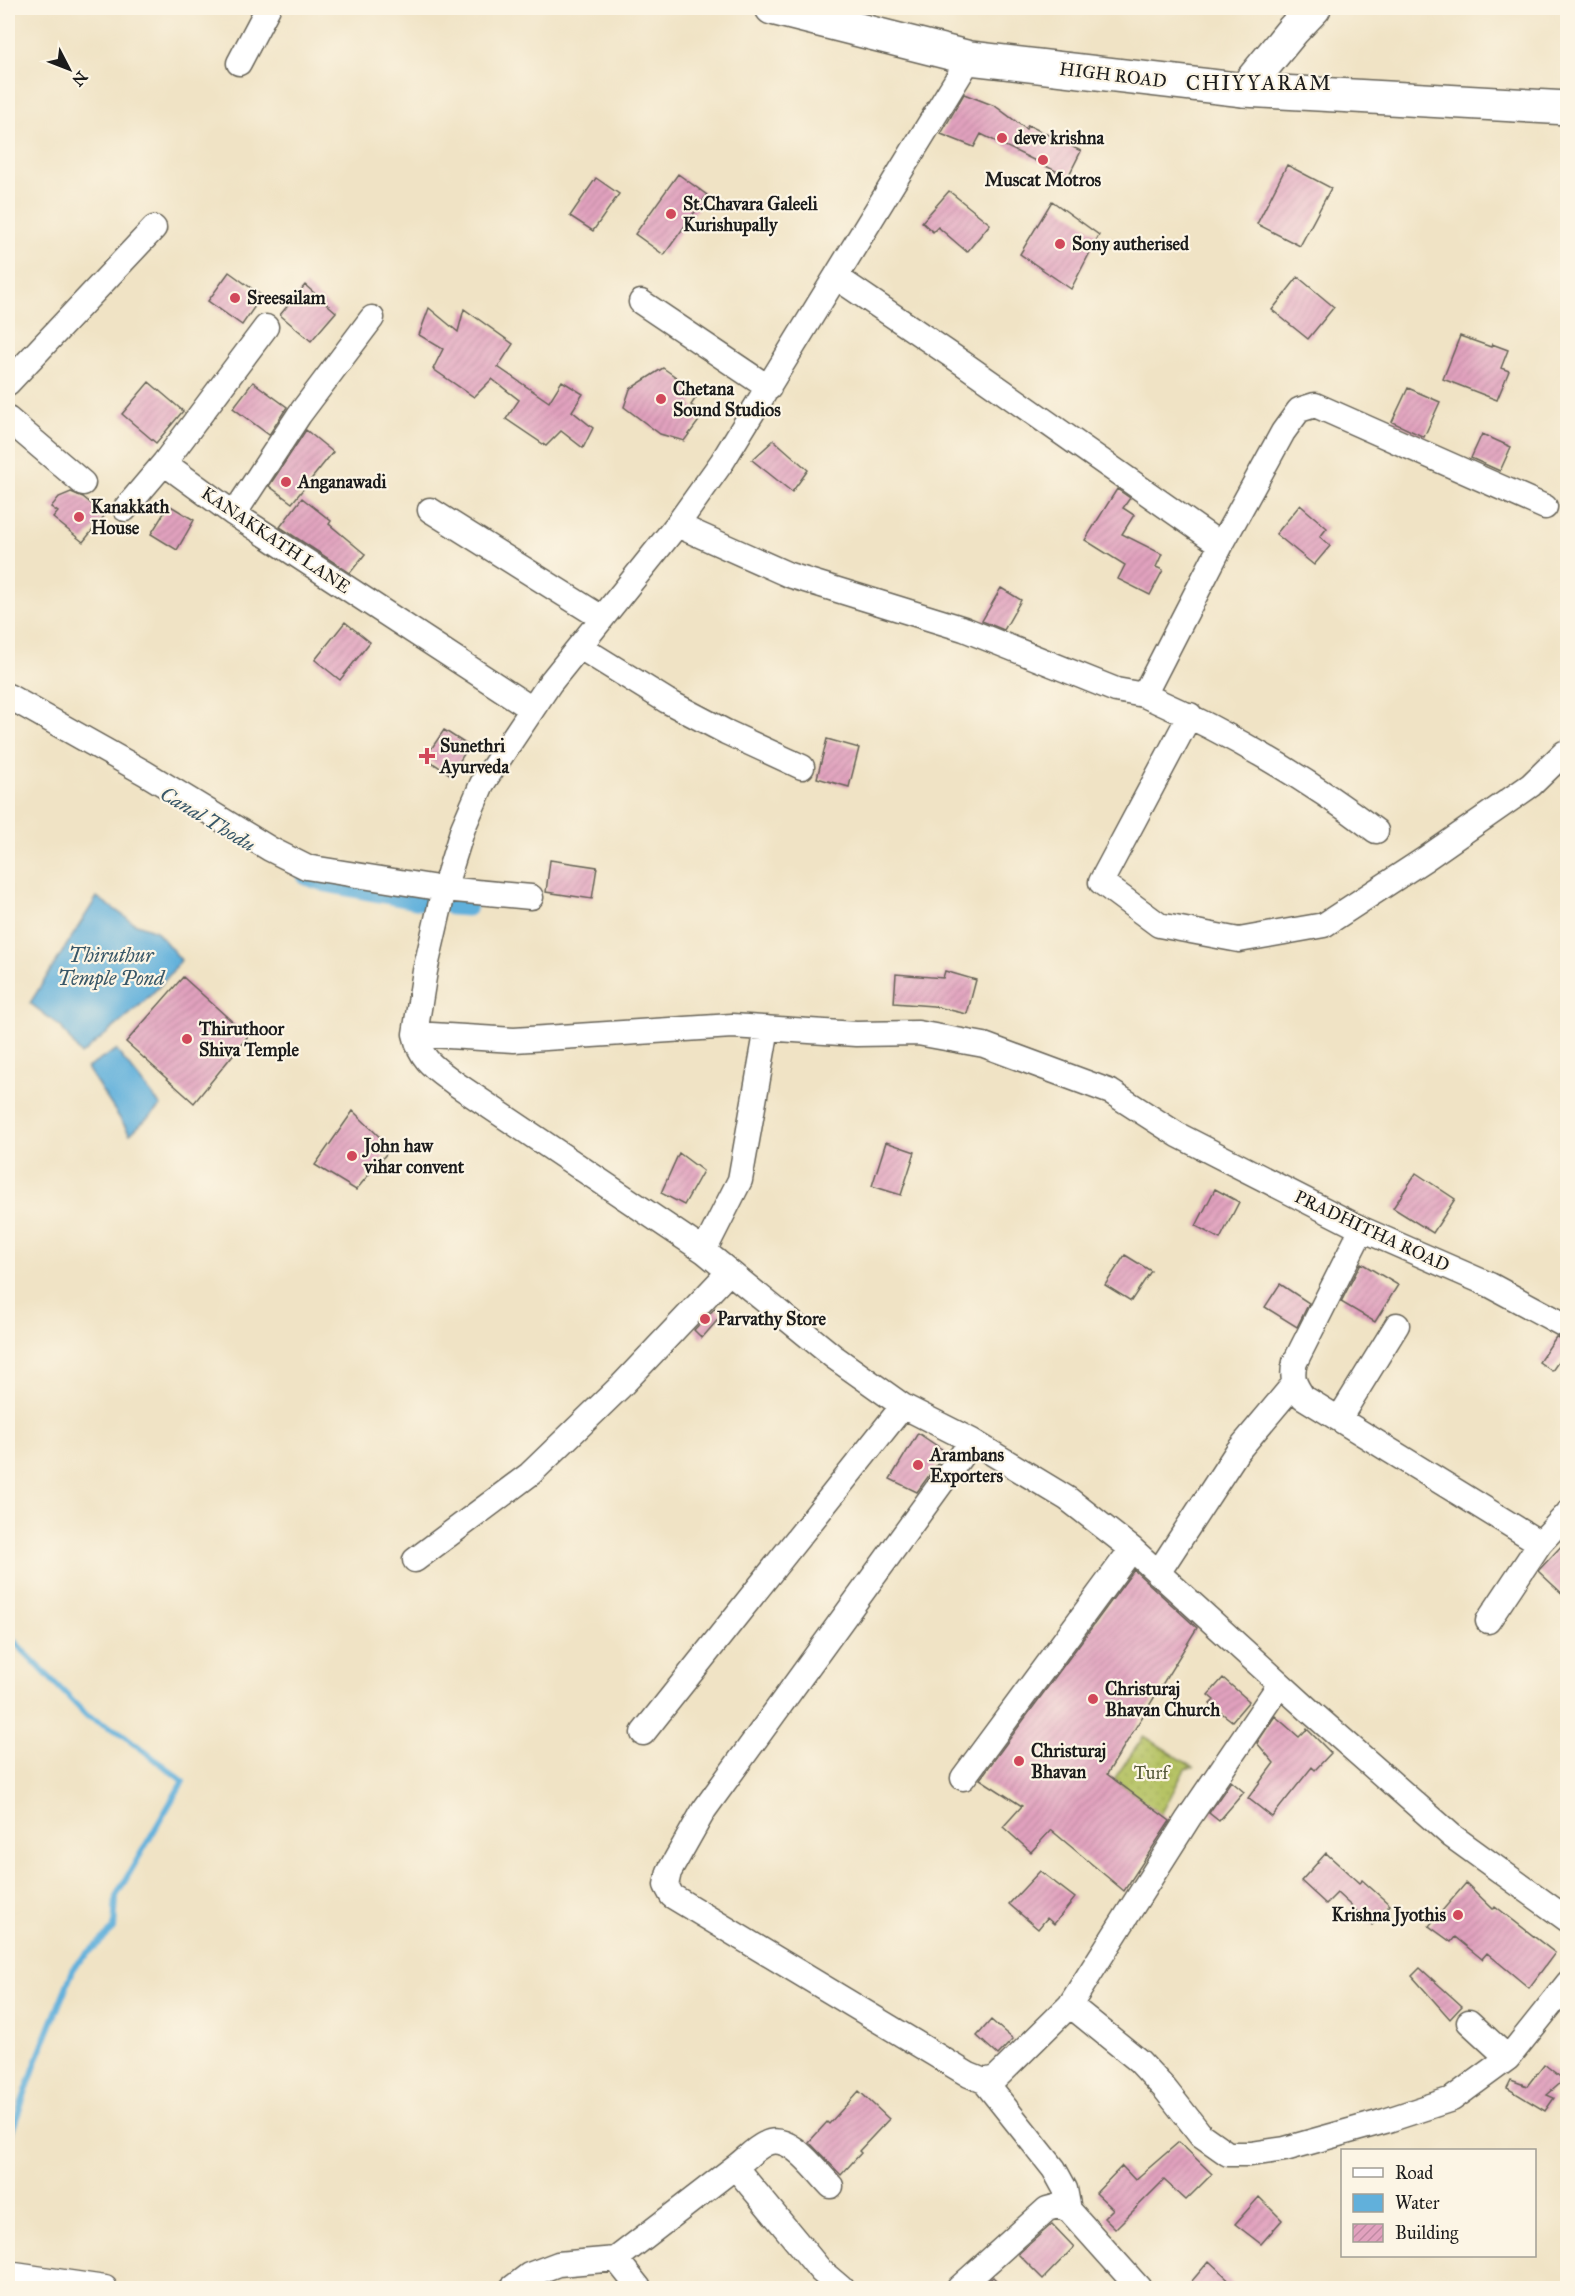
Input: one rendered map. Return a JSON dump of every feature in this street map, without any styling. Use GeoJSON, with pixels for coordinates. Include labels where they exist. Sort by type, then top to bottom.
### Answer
{"type":"FeatureCollection","features":[{"type":"Feature","properties":{"kind":"main road","name":"HIGH ROAD"},"geometry":{"type":"LineString","coordinates":[[772,8],[970,58],[1244,90],[1568,108]]}},
{"type":"Feature","properties":{"kind":"main road"},"geometry":{"type":"LineString","coordinates":[[1244,90],[1314,8]]}},
{"type":"Feature","properties":{"kind":"street"},"geometry":{"type":"LineString","coordinates":[[239,63],[268,8]]}},
{"type":"Feature","properties":{"kind":"street"},"geometry":{"type":"LineString","coordinates":[[970,58],[722,462],[677,525],[532,709],[477,795],[463,828],[444,889],[425,971],[415,1034],[419,1051],[442,1074],[704,1251],[834,1357],[903,1406],[972,1442],[1068,1499],[1132,1549],[1452,1836],[1568,1920]]}},
{"type":"Feature","properties":{"kind":"street"},"geometry":{"type":"LineString","coordinates":[[8,383],[154,228]]}},
{"type":"Feature","properties":{"kind":"street"},"geometry":{"type":"LineString","coordinates":[[836,277],[964,363],[1221,545]]}},
{"type":"Feature","properties":{"kind":"street"},"geometry":{"type":"LineString","coordinates":[[641,302],[769,388]]}},
{"type":"Feature","properties":{"kind":"street"},"geometry":{"type":"LineString","coordinates":[[234,514],[299,415],[372,318]]}},
{"type":"Feature","properties":{"kind":"street"},"geometry":{"type":"LineString","coordinates":[[125,509],[164,463],[266,327]]}},
{"type":"Feature","properties":{"kind":"street"},"geometry":{"type":"LineString","coordinates":[[1144,695],[1221,545],[1283,432],[1299,410],[1315,405],[1545,507]]}},
{"type":"Feature","properties":{"kind":"street"},"geometry":{"type":"LineString","coordinates":[[8,419],[83,483]]}},
{"type":"Feature","properties":{"kind":"street","name":"KANAKKATH LANE"},"geometry":{"type":"LineString","coordinates":[[164,463],[234,514],[532,709]]}},
{"type":"Feature","properties":{"kind":"street"},"geometry":{"type":"LineString","coordinates":[[430,510],[602,618]]}},
{"type":"Feature","properties":{"kind":"street"},"geometry":{"type":"LineString","coordinates":[[677,525],[789,575],[963,629],[1116,690],[1144,695],[1190,715],[1331,797],[1376,831]]}},
{"type":"Feature","properties":{"kind":"street"},"geometry":{"type":"LineString","coordinates":[[580,647],[667,701],[726,732],[802,767]]}},
{"type":"Feature","properties":{"kind":"street"},"geometry":{"type":"LineString","coordinates":[[8,696],[145,773],[290,860],[306,867],[444,889],[531,897]]}},
{"type":"Feature","properties":{"kind":"street"},"geometry":{"type":"LineString","coordinates":[[1190,715],[1101,882],[1159,926],[1239,940],[1324,925],[1425,859],[1530,785],[1564,753]]}},
{"type":"Feature","properties":{"kind":"street","name":"PRADHITHA ROAD"},"geometry":{"type":"LineString","coordinates":[[415,1034],[514,1040],[732,1026],[856,1034],[918,1033],[984,1045],[1111,1092],[1178,1135],[1362,1229],[1490,1286],[1568,1327]]}},
{"type":"Feature","properties":{"kind":"street"},"geometry":{"type":"LineString","coordinates":[[704,1251],[740,1180],[767,1028]]}},
{"type":"Feature","properties":{"kind":"street"},"geometry":{"type":"LineString","coordinates":[[1362,1229],[1295,1362],[1292,1373],[1294,1384],[1303,1397],[1540,1543]]}},
{"type":"Feature","properties":{"kind":"street"},"geometry":{"type":"LineString","coordinates":[[415,1560],[530,1474],[621,1386],[729,1272]]}},
{"type":"Feature","properties":{"kind":"street"},"geometry":{"type":"LineString","coordinates":[[1339,1419],[1397,1325]]}},
{"type":"Feature","properties":{"kind":"street"},"geometry":{"type":"LineString","coordinates":[[1158,1573],[1237,1452],[1294,1384]]}},
{"type":"Feature","properties":{"kind":"street"},"geometry":{"type":"LineString","coordinates":[[643,1733],[903,1406]]}},
{"type":"Feature","properties":{"kind":"street"},"geometry":{"type":"LineString","coordinates":[[972,1442],[704,1810],[669,1872],[666,1885],[672,1896],[969,2075],[984,2081],[1054,2169],[1065,2189],[1069,2210]]}},
{"type":"Feature","properties":{"kind":"street"},"geometry":{"type":"LineString","coordinates":[[1488,1622],[1540,1543],[1568,1513]]}},
{"type":"Feature","properties":{"kind":"street"},"geometry":{"type":"LineString","coordinates":[[963,1778],[1132,1549]]}},
{"type":"Feature","properties":{"kind":"street"},"geometry":{"type":"LineString","coordinates":[[984,2081],[996,2078],[1070,2005],[1188,1819],[1280,1684]]}},
{"type":"Feature","properties":{"kind":"street"},"geometry":{"type":"LineString","coordinates":[[1070,2005],[1139,2061],[1165,2089],[1201,2135],[1228,2154],[1251,2154],[1285,2149],[1385,2121],[1452,2099],[1508,2058],[1568,1983]]}},
{"type":"Feature","properties":{"kind":"street"},"geometry":{"type":"LineString","coordinates":[[1469,2022],[1508,2058]]}},
{"type":"Feature","properties":{"kind":"street"},"geometry":{"type":"LineString","coordinates":[[512,2289],[529,2275],[558,2264],[616,2259],[765,2143],[780,2140],[792,2146],[831,2186]]}},
{"type":"Feature","properties":{"kind":"street"},"geometry":{"type":"LineString","coordinates":[[735,2167],[821,2271],[841,2289]]}},
{"type":"Feature","properties":{"kind":"street"},"geometry":{"type":"LineString","coordinates":[[959,2289],[1047,2210],[1058,2206],[1069,2210],[1139,2289]]}},
{"type":"Feature","properties":{"kind":"street"},"geometry":{"type":"LineString","coordinates":[[616,2259],[639,2289]]}},
{"type":"Feature","properties":{"kind":"street"},"geometry":{"type":"LineString","coordinates":[[8,2274],[105,2289]]}},
{"type":"Feature","properties":{"kind":"green space","name":"Turf"},"geometry":{"type":"Polygon","coordinates":[[[1144,1736],[1193,1767],[1185,1769],[1161,1815],[1114,1779],[1144,1736]]]}},
{"type":"Feature","properties":{"kind":"water","name":"Thiruthur Temple Pond"},"geometry":{"type":"Polygon","coordinates":[[[97,897],[134,923],[156,931],[181,960],[147,999],[81,1055],[61,1027],[30,1003],[97,897]]]}},
{"type":"Feature","properties":{"kind":"water"},"geometry":{"type":"Polygon","coordinates":[[[116,1050],[161,1106],[130,1134],[87,1068],[116,1050]]]}},
{"type":"Feature","properties":{"kind":"building"},"geometry":{"type":"Polygon","coordinates":[[[964,94],[995,106],[1026,129],[1028,125],[1081,151],[1068,177],[981,134],[974,147],[941,134],[964,94]]]}},
{"type":"Feature","properties":{"kind":"building"},"geometry":{"type":"Polygon","coordinates":[[[1287,165],[1331,188],[1300,246],[1257,224],[1287,165]]]}},
{"type":"Feature","properties":{"kind":"building","name":"St.Chavara Galeeli Kurishupally"},"geometry":{"type":"Polygon","coordinates":[[[678,174],[707,195],[664,255],[635,234],[678,174]]]}},
{"type":"Feature","properties":{"kind":"building"},"geometry":{"type":"Polygon","coordinates":[[[596,178],[619,194],[593,231],[570,216],[596,178]]]}},
{"type":"Feature","properties":{"kind":"building"},"geometry":{"type":"Polygon","coordinates":[[[949,191],[990,224],[967,252],[938,227],[933,232],[922,222],[949,191]]]}},
{"type":"Feature","properties":{"kind":"building","name":"Sony autherised"},"geometry":{"type":"Polygon","coordinates":[[[1052,201],[1099,235],[1071,289],[1020,254],[1052,201]]]}},
{"type":"Feature","properties":{"kind":"building","name":"Sreesailam"},"geometry":{"type":"Polygon","coordinates":[[[229,272],[262,296],[242,325],[208,301],[229,272]]]}},
{"type":"Feature","properties":{"kind":"building"},"geometry":{"type":"Polygon","coordinates":[[[1298,277],[1334,307],[1308,339],[1272,310],[1298,277]]]}},
{"type":"Feature","properties":{"kind":"building"},"geometry":{"type":"Polygon","coordinates":[[[305,285],[336,312],[311,341],[280,315],[305,285]]]}},
{"type":"Feature","properties":{"kind":"building"},"geometry":{"type":"Polygon","coordinates":[[[429,308],[458,332],[464,309],[513,344],[498,367],[549,402],[562,381],[583,394],[572,411],[593,428],[583,448],[561,431],[546,446],[506,419],[519,400],[492,379],[474,397],[433,369],[443,349],[419,335],[429,308]]]}},
{"type":"Feature","properties":{"kind":"building"},"geometry":{"type":"Polygon","coordinates":[[[1460,336],[1491,347],[1492,344],[1508,350],[1501,368],[1509,371],[1497,400],[1443,379],[1460,336]]]}},
{"type":"Feature","properties":{"kind":"building","name":"Chetana Sound Studios"},"geometry":{"type":"Polygon","coordinates":[[[663,368],[699,393],[691,405],[704,414],[684,441],[660,434],[624,407],[630,389],[663,368]]]}},
{"type":"Feature","properties":{"kind":"building"},"geometry":{"type":"Polygon","coordinates":[[[149,382],[183,411],[156,443],[122,414],[149,382]]]}},
{"type":"Feature","properties":{"kind":"building"},"geometry":{"type":"Polygon","coordinates":[[[253,382],[287,407],[269,435],[233,408],[253,382]]]}},
{"type":"Feature","properties":{"kind":"building"},"geometry":{"type":"Polygon","coordinates":[[[1408,388],[1440,402],[1424,437],[1392,422],[1408,388]]]}},
{"type":"Feature","properties":{"kind":"building"},"geometry":{"type":"Polygon","coordinates":[[[306,430],[333,452],[292,503],[269,486],[306,430]]]}},
{"type":"Feature","properties":{"kind":"building"},"geometry":{"type":"Polygon","coordinates":[[[1482,434],[1511,447],[1500,471],[1471,458],[1482,434]]]}},
{"type":"Feature","properties":{"kind":"building"},"geometry":{"type":"Polygon","coordinates":[[[774,440],[808,470],[792,492],[752,460],[774,440]]]}},
{"type":"Feature","properties":{"kind":"building"},"geometry":{"type":"Polygon","coordinates":[[[1117,489],[1130,498],[1123,508],[1134,515],[1122,534],[1162,554],[1156,567],[1163,570],[1150,595],[1118,579],[1125,565],[1085,540],[1117,489]]]}},
{"type":"Feature","properties":{"kind":"building","name":"Kanakkath House"},"geometry":{"type":"Polygon","coordinates":[[[71,492],[83,497],[105,515],[83,542],[53,518],[58,512],[51,507],[59,497],[71,492]]]}},
{"type":"Feature","properties":{"kind":"building"},"geometry":{"type":"Polygon","coordinates":[[[302,498],[331,521],[329,524],[365,554],[350,573],[280,527],[302,498]]]}},
{"type":"Feature","properties":{"kind":"building"},"geometry":{"type":"Polygon","coordinates":[[[169,505],[194,520],[177,550],[151,534],[169,505]]]}},
{"type":"Feature","properties":{"kind":"building"},"geometry":{"type":"Polygon","coordinates":[[[1300,505],[1327,528],[1320,537],[1330,546],[1314,565],[1276,534],[1300,505]]]}},
{"type":"Feature","properties":{"kind":"building"},"geometry":{"type":"Polygon","coordinates":[[[1001,588],[1021,600],[1004,630],[982,621],[1001,588]]]}},
{"type":"Feature","properties":{"kind":"building"},"geometry":{"type":"Polygon","coordinates":[[[345,622],[370,642],[340,680],[315,660],[345,622]]]}},
{"type":"Feature","properties":{"kind":"building"},"geometry":{"type":"Polygon","coordinates":[[[444,730],[469,746],[451,775],[425,758],[444,730]]]}},
{"type":"Feature","properties":{"kind":"building"},"geometry":{"type":"Polygon","coordinates":[[[827,739],[859,748],[849,787],[817,778],[827,739]]]}},
{"type":"Feature","properties":{"kind":"building"},"geometry":{"type":"Polygon","coordinates":[[[550,860],[597,867],[592,899],[546,892],[550,860]]]}},
{"type":"Feature","properties":{"kind":"building"},"geometry":{"type":"Polygon","coordinates":[[[945,971],[976,980],[967,1014],[933,1006],[894,1003],[896,974],[943,978],[945,971]]]}},
{"type":"Feature","properties":{"kind":"building","name":"Thiruthoor Shiva Temple"},"geometry":{"type":"Polygon","coordinates":[[[183,977],[248,1036],[194,1103],[126,1042],[183,977]]]}},
{"type":"Feature","properties":{"kind":"building","name":"John haw vihar convent"},"geometry":{"type":"Polygon","coordinates":[[[353,1111],[391,1148],[356,1190],[315,1165],[353,1111]]]}},
{"type":"Feature","properties":{"kind":"building"},"geometry":{"type":"Polygon","coordinates":[[[886,1142],[915,1152],[901,1195],[872,1186],[886,1142]]]}},
{"type":"Feature","properties":{"kind":"building"},"geometry":{"type":"Polygon","coordinates":[[[679,1153],[703,1171],[684,1205],[661,1193],[679,1153]]]}},
{"type":"Feature","properties":{"kind":"building"},"geometry":{"type":"Polygon","coordinates":[[[1416,1173],[1455,1199],[1433,1233],[1393,1208],[1416,1173]]]}},
{"type":"Feature","properties":{"kind":"building"},"geometry":{"type":"Polygon","coordinates":[[[1215,1189],[1239,1202],[1220,1239],[1196,1226],[1215,1189]]]}},
{"type":"Feature","properties":{"kind":"building"},"geometry":{"type":"Polygon","coordinates":[[[1125,1255],[1151,1271],[1131,1301],[1105,1285],[1125,1255]]]}},
{"type":"Feature","properties":{"kind":"building"},"geometry":{"type":"Polygon","coordinates":[[[1361,1263],[1398,1285],[1375,1322],[1341,1302],[1361,1263]]]}},
{"type":"Feature","properties":{"kind":"building"},"geometry":{"type":"Polygon","coordinates":[[[1280,1284],[1309,1303],[1297,1327],[1265,1307],[1280,1284]]]}},
{"type":"Feature","properties":{"kind":"building"},"geometry":{"type":"Polygon","coordinates":[[[715,1308],[722,1315],[702,1338],[694,1330],[715,1308]]]}},
{"type":"Feature","properties":{"kind":"building"},"geometry":{"type":"Polygon","coordinates":[[[1556,1337],[1568,1341],[1568,1348],[1552,1371],[1539,1362],[1556,1337]]]}},
{"type":"Feature","properties":{"kind":"building","name":"Arambans Exporters"},"geometry":{"type":"Polygon","coordinates":[[[918,1433],[946,1452],[917,1492],[890,1479],[918,1433]]]}},
{"type":"Feature","properties":{"kind":"building"},"geometry":{"type":"Polygon","coordinates":[[[1568,1539],[1568,1599],[1538,1571],[1568,1539]]]}},
{"type":"Feature","properties":{"kind":"building","name":"Christuraj Bhavan Church"},"geometry":{"type":"Polygon","coordinates":[[[1134,1570],[1197,1628],[1107,1774],[1170,1821],[1124,1891],[1051,1830],[1031,1852],[1003,1827],[1022,1806],[980,1779],[1134,1570]]]}},
{"type":"Feature","properties":{"kind":"building"},"geometry":{"type":"Polygon","coordinates":[[[1223,1678],[1249,1701],[1232,1721],[1210,1704],[1214,1700],[1208,1695],[1223,1678]]]}},
{"type":"Feature","properties":{"kind":"building"},"geometry":{"type":"Polygon","coordinates":[[[1275,1716],[1299,1737],[1307,1729],[1331,1753],[1315,1770],[1312,1767],[1272,1817],[1248,1798],[1274,1763],[1257,1743],[1275,1716]]]}},
{"type":"Feature","properties":{"kind":"building"},"geometry":{"type":"Polygon","coordinates":[[[1231,1781],[1244,1792],[1219,1821],[1209,1813],[1231,1781]]]}},
{"type":"Feature","properties":{"kind":"building"},"geometry":{"type":"Polygon","coordinates":[[[1326,1853],[1359,1883],[1362,1880],[1390,1905],[1372,1925],[1337,1893],[1326,1904],[1301,1881],[1326,1853]]]}},
{"type":"Feature","properties":{"kind":"building"},"geometry":{"type":"Polygon","coordinates":[[[1040,1871],[1075,1898],[1054,1924],[1047,1918],[1038,1929],[1009,1904],[1040,1871]]]}},
{"type":"Feature","properties":{"kind":"building"},"geometry":{"type":"Polygon","coordinates":[[[1466,1883],[1493,1909],[1495,1906],[1555,1953],[1529,1988],[1487,1953],[1482,1959],[1455,1937],[1451,1942],[1429,1926],[1466,1883]]]}},
{"type":"Feature","properties":{"kind":"building"},"geometry":{"type":"Polygon","coordinates":[[[1420,1968],[1462,2006],[1450,2019],[1412,1976],[1420,1968]]]}},
{"type":"Feature","properties":{"kind":"building"},"geometry":{"type":"Polygon","coordinates":[[[991,2020],[1013,2039],[998,2055],[977,2036],[991,2020]]]}},
{"type":"Feature","properties":{"kind":"building"},"geometry":{"type":"Polygon","coordinates":[[[1544,2064],[1564,2080],[1547,2095],[1554,2098],[1545,2111],[1507,2088],[1511,2080],[1527,2086],[1544,2064]]]}},
{"type":"Feature","properties":{"kind":"building"},"geometry":{"type":"Polygon","coordinates":[[[859,2091],[889,2119],[859,2151],[861,2153],[841,2175],[809,2142],[859,2091]]]}},
{"type":"Feature","properties":{"kind":"building"},"geometry":{"type":"Polygon","coordinates":[[[1179,2142],[1212,2174],[1186,2200],[1164,2180],[1115,2229],[1104,2218],[1113,2209],[1096,2193],[1122,2166],[1135,2180],[1179,2142]]]}},
{"type":"Feature","properties":{"kind":"building"},"geometry":{"type":"Polygon","coordinates":[[[1259,2197],[1282,2220],[1261,2244],[1235,2224],[1259,2197]]]}},
{"type":"Feature","properties":{"kind":"building"},"geometry":{"type":"Polygon","coordinates":[[[1052,2224],[1074,2247],[1043,2279],[1018,2254],[1052,2224]]]}},
{"type":"Feature","properties":{"kind":"building"},"geometry":{"type":"Polygon","coordinates":[[[1209,2261],[1239,2289],[1185,2289],[1209,2261]]]}},
{"type":"Feature","properties":{"kind":"building"},"geometry":{"type":"Polygon","coordinates":[[[993,2277],[1005,2289],[980,2289],[993,2277]]]}},
{"type":"Feature","properties":{"kind":"waterway","name":"Canal Thodu"},"geometry":{"type":"LineString","coordinates":[[307,875],[327,882],[421,900]]}},
{"type":"Feature","properties":{"kind":"waterway","name":"Canal Thodu"},"geometry":{"type":"LineString","coordinates":[[452,905],[467,906]]}},
{"type":"Feature","properties":{"kind":"waterway"},"geometry":{"type":"LineString","coordinates":[[8,1635],[87,1716],[121,1733],[183,1781],[116,1896],[114,1929],[75,1965],[39,2054],[8,2142]]}},
{"type":"Feature","properties":{"kind":"place","name":"deve krishna"},"geometry":{"type":"Point","coordinates":[1002,138]}},
{"type":"Feature","properties":{"kind":"place","name":"Muscat Motros"},"geometry":{"type":"Point","coordinates":[1043,160]}},
{"type":"Feature","properties":{"kind":"place","name":"St.Chavara Galeeli Kurishupally"},"geometry":{"type":"Point","coordinates":[671,214]}},
{"type":"Feature","properties":{"kind":"place","name":"Sony autherised"},"geometry":{"type":"Point","coordinates":[1060,244]}},
{"type":"Feature","properties":{"kind":"place","name":"Sreesailam"},"geometry":{"type":"Point","coordinates":[235,298]}},
{"type":"Feature","properties":{"kind":"place","name":"Chetana Sound Studios"},"geometry":{"type":"Point","coordinates":[661,399]}},
{"type":"Feature","properties":{"kind":"place","name":"Anganawadi"},"geometry":{"type":"Point","coordinates":[286,482]}},
{"type":"Feature","properties":{"kind":"place","name":"Kanakkath House"},"geometry":{"type":"Point","coordinates":[79,517]}},
{"type":"Feature","properties":{"kind":"place","name":"Sunethri Ayurveda"},"geometry":{"type":"Point","coordinates":[427,756]}},
{"type":"Feature","properties":{"kind":"place","name":"Thiruthoor Shiva Temple"},"geometry":{"type":"Point","coordinates":[187,1039]}},
{"type":"Feature","properties":{"kind":"place","name":"John haw vihar convent"},"geometry":{"type":"Point","coordinates":[352,1156]}},
{"type":"Feature","properties":{"kind":"place","name":"Parvathy Store"},"geometry":{"type":"Point","coordinates":[705,1319]}},
{"type":"Feature","properties":{"kind":"place","name":"Arambans Exporters"},"geometry":{"type":"Point","coordinates":[918,1465]}},
{"type":"Feature","properties":{"kind":"place","name":"Christuraj Bhavan Church"},"geometry":{"type":"Point","coordinates":[1093,1699]}},
{"type":"Feature","properties":{"kind":"place","name":"Christuraj Bhavan"},"geometry":{"type":"Point","coordinates":[1019,1761]}},
{"type":"Feature","properties":{"kind":"place","name":"Krishna Jyothis"},"geometry":{"type":"Point","coordinates":[1458,1915]}},
{"type":"Feature","properties":{"kind":"district","name":"CHIYYARAM"},"geometry":{"type":"Point","coordinates":[1259,83]}}]}
